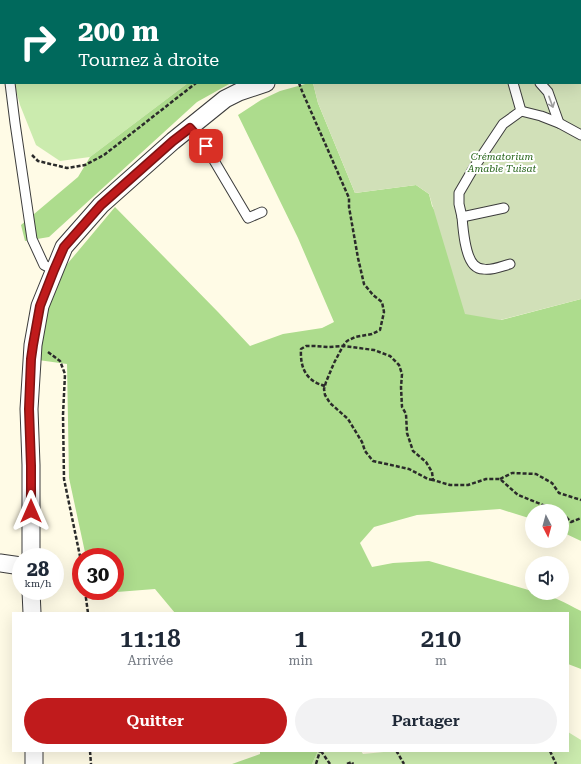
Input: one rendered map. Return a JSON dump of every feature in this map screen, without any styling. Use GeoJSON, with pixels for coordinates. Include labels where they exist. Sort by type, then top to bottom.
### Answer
{"type":"FeatureCollection","features":[{"type":"Feature","properties":{"kind":"street"},"geometry":{"type":"LineString","coordinates":[[31,548],[29,409],[33,345],[40,306],[64,247],[101,205],[173,141],[225,99],[239,92],[263,84]]}},
{"type":"Feature","properties":{"kind":"street"},"geometry":{"type":"LineString","coordinates":[[2,563],[12,565]]}},
{"type":"Feature","properties":{"kind":"street"},"geometry":{"type":"LineString","coordinates":[[31,600],[32,612]]}},
{"type":"Feature","properties":{"kind":"street"},"geometry":{"type":"LineString","coordinates":[[34,752],[34,764]]}},
{"type":"Feature","properties":{"kind":"lane"},"geometry":{"type":"LineString","coordinates":[[10,84],[32,239],[44,265],[54,270]]}},
{"type":"Feature","properties":{"kind":"lane"},"geometry":{"type":"LineString","coordinates":[[513,84],[520,111]]}},
{"type":"Feature","properties":{"kind":"lane"},"geometry":{"type":"LineString","coordinates":[[540,84],[548,92],[559,123]]}},
{"type":"Feature","properties":{"kind":"lane"},"geometry":{"type":"LineString","coordinates":[[520,111],[541,116],[581,134]]}},
{"type":"Feature","properties":{"kind":"lane"},"geometry":{"type":"LineString","coordinates":[[510,264],[494,269],[484,270],[475,266],[469,256],[463,230],[459,193],[503,124],[520,111]]}},
{"type":"Feature","properties":{"kind":"lane"},"geometry":{"type":"LineString","coordinates":[[190,128],[206,146],[248,218],[262,212]]}},
{"type":"Feature","properties":{"kind":"lane"},"geometry":{"type":"LineString","coordinates":[[462,217],[504,208]]}},
{"type":"Feature","properties":{"kind":"path"},"geometry":{"type":"LineString","coordinates":[[17,138],[38,161],[67,168],[85,165],[104,154],[195,84]]}},
{"type":"Feature","properties":{"kind":"path"},"geometry":{"type":"LineString","coordinates":[[300,84],[349,198],[349,207],[364,284],[373,295],[382,302],[384,312],[380,330],[372,334],[355,337],[347,341],[343,346],[334,363],[324,389],[325,395],[330,403],[348,419],[362,442],[365,451],[373,461],[409,469],[428,479],[450,485],[468,484],[486,479],[500,480],[512,473],[536,474],[552,483],[559,493],[581,500]]}},
{"type":"Feature","properties":{"kind":"path"},"geometry":{"type":"LineString","coordinates":[[33,345],[60,360],[65,374],[63,415],[64,479],[78,548]]}},
{"type":"Feature","properties":{"kind":"path"},"geometry":{"type":"LineString","coordinates":[[325,386],[312,381],[302,366],[302,349],[306,346],[343,346],[374,350],[390,356],[399,365],[402,374],[402,407],[406,414],[407,433],[413,451],[426,462],[432,472],[433,480]]}},
{"type":"Feature","properties":{"kind":"path"},"geometry":{"type":"LineString","coordinates":[[500,480],[518,495],[540,504]]}},
{"type":"Feature","properties":{"kind":"path"},"geometry":{"type":"LineString","coordinates":[[569,520],[571,522],[581,518]]}},
{"type":"Feature","properties":{"kind":"path"},"geometry":{"type":"LineString","coordinates":[[86,600],[88,612]]}},
{"type":"Feature","properties":{"kind":"path"},"geometry":{"type":"LineString","coordinates":[[90,752],[91,764]]}},
{"type":"Feature","properties":{"kind":"path"},"geometry":{"type":"LineString","coordinates":[[316,764],[321,752]]}},
{"type":"Feature","properties":{"kind":"path"},"geometry":{"type":"LineString","coordinates":[[322,752],[330,764]]}},
{"type":"Feature","properties":{"kind":"path"},"geometry":{"type":"LineString","coordinates":[[397,752],[404,764]]}},
{"type":"Feature","properties":{"kind":"path"},"geometry":{"type":"LineString","coordinates":[[550,752],[556,764]]}},
{"type":"Feature","properties":{"kind":"path"},"geometry":{"type":"LineString","coordinates":[[347,764],[352,762],[353,764]]}},
{"type":"Feature","properties":{"kind":"green space"},"geometry":{"type":"Polygon","coordinates":[[[14,84],[187,84],[90,157],[60,161],[36,145],[20,105],[14,84]]]}},
{"type":"Feature","properties":{"kind":"green space"},"geometry":{"type":"Polygon","coordinates":[[[187,84],[229,84],[197,102],[49,237],[25,241],[21,225],[78,177],[90,157],[187,84]]]}},
{"type":"Feature","properties":{"kind":"green space"},"geometry":{"type":"Polygon","coordinates":[[[305,84],[313,84],[318,103],[355,193],[416,185],[429,194],[432,206],[501,320],[581,299],[581,541],[569,535],[569,504],[525,504],[525,517],[500,509],[417,515],[374,527],[360,543],[372,567],[393,563],[429,561],[525,589],[525,600],[558,600],[581,611],[581,669],[569,664],[569,612],[174,612],[155,589],[124,591],[124,548],[84,548],[69,478],[67,364],[31,359],[53,281],[115,207],[250,346],[283,334],[322,328],[334,322],[298,238],[238,115],[261,100],[280,91],[305,84]]]}},
{"type":"Feature","properties":{"kind":"green space","name":"Crématorium Amable Tuisat"},"geometry":{"type":"Polygon","coordinates":[[[313,84],[581,84],[581,299],[500,320],[465,314],[429,194],[416,185],[355,193],[318,103],[313,84]]]}},
{"type":"Feature","properties":{"kind":"green space"},"geometry":{"type":"Polygon","coordinates":[[[569,733],[581,740],[581,764],[312,764],[318,752],[362,752],[363,754],[384,752],[569,752],[569,733]]]}},
{"type":"Feature","properties":{"kind":"green space"},"geometry":{"type":"Polygon","coordinates":[[[260,752],[318,752],[312,764],[232,764],[260,754],[260,752]]]}},
{"type":"Feature","properties":{"kind":"route"},"geometry":{"type":"LineString","coordinates":[[31,511],[29,409],[31,359],[40,306],[64,247],[101,205],[173,141],[190,128],[206,146]]}}]}
